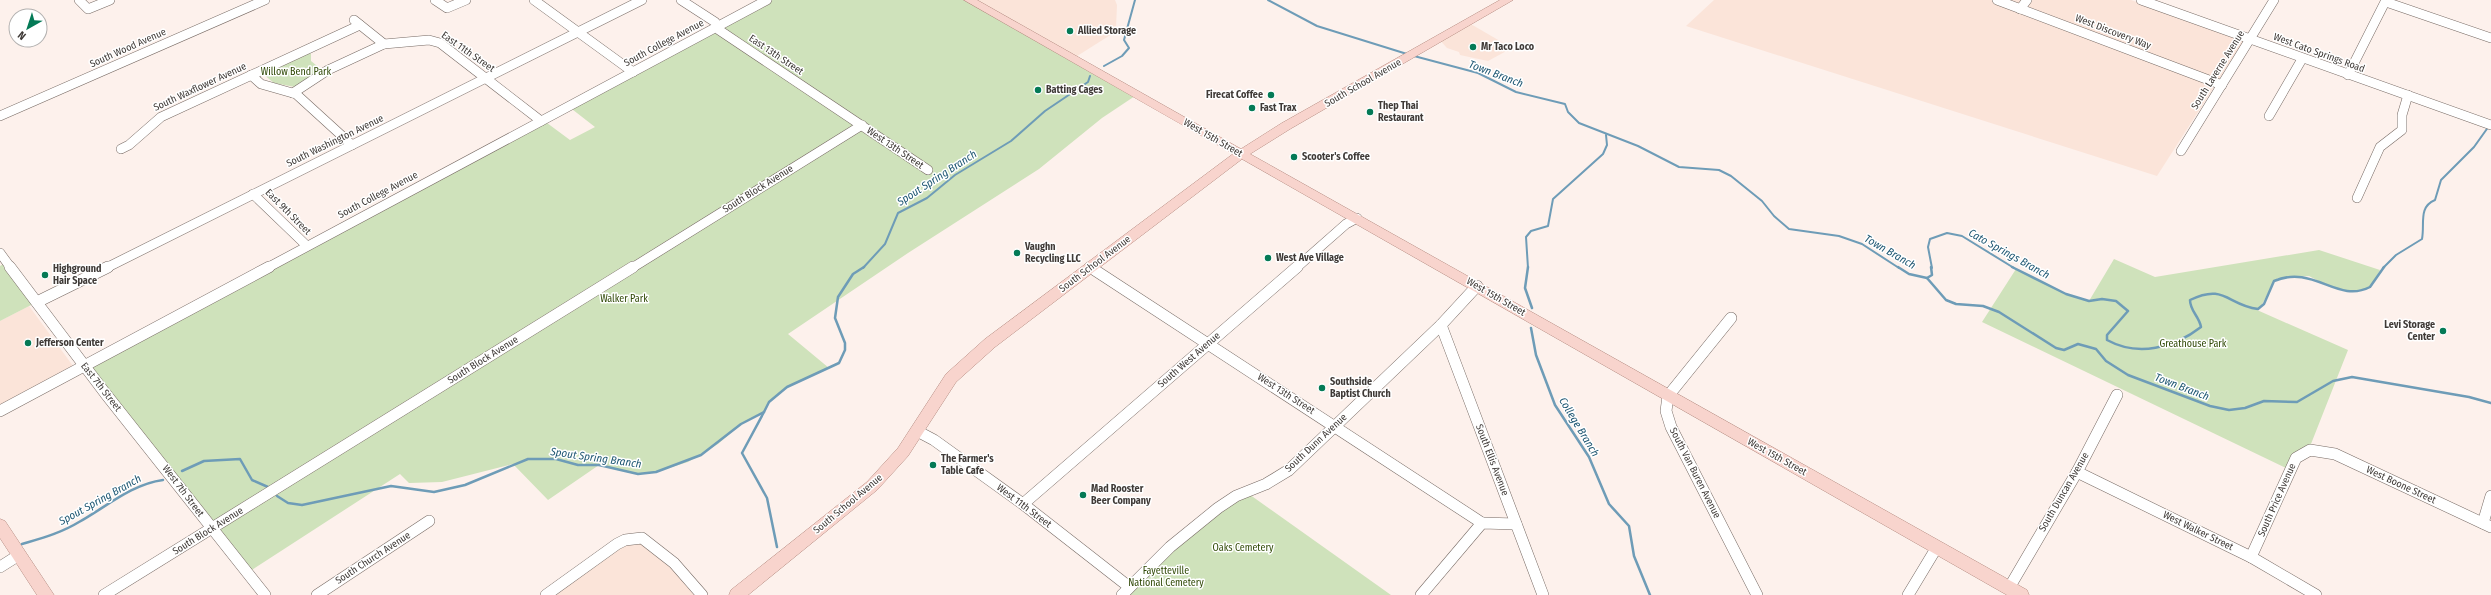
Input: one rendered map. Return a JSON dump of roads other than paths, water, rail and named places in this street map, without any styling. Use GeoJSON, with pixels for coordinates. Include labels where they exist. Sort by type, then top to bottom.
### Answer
{"type":"FeatureCollection","features":[{"type":"Feature","properties":{"kind":"main road","name":"West 15th Street"},"geometry":{"type":"LineString","coordinates":[[969,0],[1357,218],[2015,592]]}},
{"type":"Feature","properties":{"kind":"main road","name":"South School Avenue"},"geometry":{"type":"LineString","coordinates":[[737,595],[872,486],[893,464],[917,431],[938,396],[967,362],[1090,267],[1241,154],[1508,0]]}},
{"type":"Feature","properties":{"kind":"main road"},"geometry":{"type":"LineString","coordinates":[[0,525],[46,595]]}},
{"type":"Feature","properties":{"kind":"street"},"geometry":{"type":"LineString","coordinates":[[79,0],[88,9],[110,0]]}},
{"type":"Feature","properties":{"kind":"street","name":"South Wood Avenue"},"geometry":{"type":"LineString","coordinates":[[0,116],[265,0]]}},
{"type":"Feature","properties":{"kind":"street"},"geometry":{"type":"LineString","coordinates":[[435,0],[447,8],[466,0]]}},
{"type":"Feature","properties":{"kind":"street"},"geometry":{"type":"LineString","coordinates":[[534,0],[633,72]]}},
{"type":"Feature","properties":{"kind":"street","name":"South Washington Avenue"},"geometry":{"type":"LineString","coordinates":[[38,302],[642,0]]}},
{"type":"Feature","properties":{"kind":"street","name":"East 13th Street"},"geometry":{"type":"LineString","coordinates":[[681,0],[715,22],[718,26],[862,126]]}},
{"type":"Feature","properties":{"kind":"street","name":"South College Avenue"},"geometry":{"type":"LineString","coordinates":[[0,411],[767,0]]}},
{"type":"Feature","properties":{"kind":"street","name":"West Discovery Way"},"geometry":{"type":"LineString","coordinates":[[1997,0],[2222,85]]}},
{"type":"Feature","properties":{"kind":"street"},"geometry":{"type":"LineString","coordinates":[[2020,8],[2026,0]]}},
{"type":"Feature","properties":{"kind":"street","name":"West Cato Springs Road"},"geometry":{"type":"LineString","coordinates":[[2141,0],[2302,59],[2491,125]]}},
{"type":"Feature","properties":{"kind":"street","name":"South Laverne Avenue"},"geometry":{"type":"LineString","coordinates":[[2181,151],[2274,0]]}},
{"type":"Feature","properties":{"kind":"street"},"geometry":{"type":"LineString","coordinates":[[2348,75],[2386,1],[2491,38]]}},
{"type":"Feature","properties":{"kind":"street","name":"South Waxflower Avenue"},"geometry":{"type":"LineString","coordinates":[[121,149],[129,145],[161,117],[251,75],[358,22],[384,44]]}},
{"type":"Feature","properties":{"kind":"street","name":"East 11th Street"},"geometry":{"type":"LineString","coordinates":[[384,44],[435,41],[541,121]]}},
{"type":"Feature","properties":{"kind":"street"},"geometry":{"type":"LineString","coordinates":[[293,93],[328,70],[384,44]]}},
{"type":"Feature","properties":{"kind":"street"},"geometry":{"type":"LineString","coordinates":[[2269,116],[2302,59]]}},
{"type":"Feature","properties":{"kind":"street"},"geometry":{"type":"LineString","coordinates":[[251,75],[261,84],[293,93],[352,145]]}},
{"type":"Feature","properties":{"kind":"street"},"geometry":{"type":"LineString","coordinates":[[2357,198],[2380,147],[2402,130],[2402,115],[2408,95]]}},
{"type":"Feature","properties":{"kind":"street","name":"West 13th Street"},"geometry":{"type":"LineString","coordinates":[[862,126],[928,170]]}},
{"type":"Feature","properties":{"kind":"street","name":"South Block Avenue"},"geometry":{"type":"LineString","coordinates":[[104,595],[862,126]]}},
{"type":"Feature","properties":{"kind":"street","name":"East 9th Street"},"geometry":{"type":"LineString","coordinates":[[253,194],[306,246]]}},
{"type":"Feature","properties":{"kind":"street","name":"South West Avenue"},"geometry":{"type":"LineString","coordinates":[[1023,504],[1346,224],[1357,218]]}},
{"type":"Feature","properties":{"kind":"street","name":"East 7th Street"},"geometry":{"type":"LineString","coordinates":[[0,253],[85,366],[161,462]]}},
{"type":"Feature","properties":{"kind":"street","name":"West 13th Street"},"geometry":{"type":"LineString","coordinates":[[1090,267],[1482,523]]}},
{"type":"Feature","properties":{"kind":"street","name":"South Dunn Avenue"},"geometry":{"type":"LineString","coordinates":[[1125,591],[1170,547],[1218,508],[1236,496],[1266,484],[1290,470],[1334,425],[1440,325],[1477,286]]}},
{"type":"Feature","properties":{"kind":"street"},"geometry":{"type":"LineString","coordinates":[[1668,396],[1731,318]]}},
{"type":"Feature","properties":{"kind":"street","name":"South Ellis Avenue"},"geometry":{"type":"LineString","coordinates":[[1440,325],[1543,595]]}},
{"type":"Feature","properties":{"kind":"street","name":"South Duncan Avenue"},"geometry":{"type":"LineString","coordinates":[[2015,592],[2117,395]]}},
{"type":"Feature","properties":{"kind":"street","name":"South Van Buren Avenue"},"geometry":{"type":"LineString","coordinates":[[1668,396],[1666,411],[1671,427],[1757,595]]}},
{"type":"Feature","properties":{"kind":"street","name":"West 11th Street"},"geometry":{"type":"LineString","coordinates":[[917,431],[934,440],[1023,504],[1125,591]]}},
{"type":"Feature","properties":{"kind":"street","name":"West Boone Street"},"geometry":{"type":"LineString","coordinates":[[2310,450],[2335,454],[2487,525]]}},
{"type":"Feature","properties":{"kind":"street","name":"South Price Avenue"},"geometry":{"type":"LineString","coordinates":[[2251,557],[2296,458],[2310,450]]}},
{"type":"Feature","properties":{"kind":"street","name":"West 7th Street"},"geometry":{"type":"LineString","coordinates":[[161,462],[211,529],[265,595]]}},
{"type":"Feature","properties":{"kind":"street","name":"West Walker Street"},"geometry":{"type":"LineString","coordinates":[[2077,472],[2251,557],[2316,595]]}},
{"type":"Feature","properties":{"kind":"street"},"geometry":{"type":"LineString","coordinates":[[2487,525],[2491,496]]}},
{"type":"Feature","properties":{"kind":"street","name":"South Church Avenue"},"geometry":{"type":"LineString","coordinates":[[317,595],[429,521]]}},
{"type":"Feature","properties":{"kind":"street"},"geometry":{"type":"LineString","coordinates":[[1421,595],[1482,523],[1516,524]]}},
{"type":"Feature","properties":{"kind":"street"},"geometry":{"type":"LineString","coordinates":[[546,595],[617,544],[633,538],[642,538],[649,542],[674,563],[702,595]]}},
{"type":"Feature","properties":{"kind":"street"},"geometry":{"type":"LineString","coordinates":[[1908,595],[1937,547]]}},
{"type":"Feature","properties":{"kind":"street"},"geometry":{"type":"LineString","coordinates":[[0,567],[19,555]]}},
{"type":"Feature","properties":{"kind":"waterway","name":"Spout Spring Branch"},"geometry":{"type":"LineString","coordinates":[[1104,66],[1122,56],[1129,48],[1124,40],[1135,0]]}},
{"type":"Feature","properties":{"kind":"waterway","name":"Town Branch"},"geometry":{"type":"LineString","coordinates":[[1268,0],[1317,26],[1407,54]]}},
{"type":"Feature","properties":{"kind":"waterway","name":"Town Branch"},"geometry":{"type":"LineString","coordinates":[[1414,56],[1478,73],[1516,92],[1565,104],[1568,112],[1579,123],[1638,146],[1679,167],[1719,170],[1731,176],[1762,201],[1774,216],[1789,229],[1839,236],[1862,244],[1899,268]]}},
{"type":"Feature","properties":{"kind":"waterway","name":"Spout Spring Branch"},"geometry":{"type":"LineString","coordinates":[[864,267],[885,244],[898,213],[927,198],[955,175],[1011,141],[1045,111],[1088,82],[1090,76]]}},
{"type":"Feature","properties":{"kind":"waterway","name":"Cato Springs Branch"},"geometry":{"type":"LineString","coordinates":[[2384,267],[2396,255],[2422,239],[2424,211],[2426,207],[2435,200],[2441,180],[2474,147],[2489,126]]}},
{"type":"Feature","properties":{"kind":"waterway","name":"College Branch"},"geometry":{"type":"LineString","coordinates":[[1528,267],[1526,237],[1531,231],[1548,226],[1553,199],[1603,154],[1607,145],[1606,135]]}},
{"type":"Feature","properties":{"kind":"waterway","name":"Cato Springs Branch"},"geometry":{"type":"LineString","coordinates":[[1932,268],[1928,247],[1930,239],[1947,233],[1962,236],[2014,268]]}},
{"type":"Feature","properties":{"kind":"waterway","name":"Spout Spring Branch"},"geometry":{"type":"LineString","coordinates":[[764,412],[769,402],[787,387],[839,363],[845,350],[845,343],[835,318],[838,297],[853,274],[864,267]]}},
{"type":"Feature","properties":{"kind":"waterway","name":"College Branch"},"geometry":{"type":"LineString","coordinates":[[1528,267],[1525,288],[1532,308]]}},
{"type":"Feature","properties":{"kind":"waterway","name":"Town Branch"},"geometry":{"type":"LineString","coordinates":[[1898,267],[1909,274],[1927,278]]}},
{"type":"Feature","properties":{"kind":"waterway","name":"Cato Springs Branch"},"geometry":{"type":"LineString","coordinates":[[1927,278],[1932,275],[1931,267]]}},
{"type":"Feature","properties":{"kind":"waterway","name":"Cato Springs Branch"},"geometry":{"type":"LineString","coordinates":[[2014,268],[2066,294],[2089,301],[2102,299],[2116,301],[2128,311],[2107,335],[2107,340],[2119,345],[2143,349],[2168,345],[2201,327],[2191,307],[2190,300],[2202,295],[2219,294],[2239,304],[2258,309],[2264,304],[2274,281],[2288,277],[2301,277],[2347,291],[2358,291],[2370,287],[2384,267]]}},
{"type":"Feature","properties":{"kind":"waterway","name":"Town Branch"},"geometry":{"type":"LineString","coordinates":[[1927,278],[1946,300],[1956,304],[1983,306],[1999,312],[2056,348],[2064,350],[2078,344],[2096,349],[2106,361],[2128,375],[2210,406],[2229,410],[2245,408],[2264,401],[2297,402],[2333,381],[2352,377],[2469,397],[2491,403]]}},
{"type":"Feature","properties":{"kind":"waterway","name":"College Branch"},"geometry":{"type":"LineString","coordinates":[[1531,328],[1536,355],[1555,405],[1589,457],[1609,504],[1629,526],[1634,556],[1650,595]]}},
{"type":"Feature","properties":{"kind":"waterway","name":"Spout Spring Branch"},"geometry":{"type":"LineString","coordinates":[[277,496],[288,503],[302,505],[391,486],[434,492],[465,485],[528,459],[556,459],[578,465],[599,465],[638,474],[656,472],[701,455],[741,424],[764,412]]}},
{"type":"Feature","properties":{"kind":"waterway"},"geometry":{"type":"LineString","coordinates":[[764,412],[742,453],[767,498],[777,547]]}},
{"type":"Feature","properties":{"kind":"waterway","name":"Spout Spring Branch"},"geometry":{"type":"LineString","coordinates":[[182,471],[204,461],[240,459],[252,480],[268,487]]}},
{"type":"Feature","properties":{"kind":"waterway","name":"Spout Spring Branch"},"geometry":{"type":"LineString","coordinates":[[22,544],[51,535],[72,526],[130,491],[152,482],[163,480]]}},
{"type":"Feature","properties":{"kind":"place","name":"Allied Storage"},"geometry":{"type":"Point","coordinates":[1070,31]}},
{"type":"Feature","properties":{"kind":"place","name":"Mr Taco Loco"},"geometry":{"type":"Point","coordinates":[1473,47]}},
{"type":"Feature","properties":{"kind":"place","name":"Batting Cages"},"geometry":{"type":"Point","coordinates":[1038,90]}},
{"type":"Feature","properties":{"kind":"place","name":"Firecat Coffee"},"geometry":{"type":"Point","coordinates":[1271,95]}},
{"type":"Feature","properties":{"kind":"place","name":"Fast Trax"},"geometry":{"type":"Point","coordinates":[1252,108]}},
{"type":"Feature","properties":{"kind":"place","name":"Thep Thai Restaurant"},"geometry":{"type":"Point","coordinates":[1370,112]}},
{"type":"Feature","properties":{"kind":"place","name":"Scooter's Coffee"},"geometry":{"type":"Point","coordinates":[1294,157]}},
{"type":"Feature","properties":{"kind":"place","name":"Vaughn Recycling LLC"},"geometry":{"type":"Point","coordinates":[1017,253]}},
{"type":"Feature","properties":{"kind":"place","name":"West Ave Village"},"geometry":{"type":"Point","coordinates":[1268,258]}},
{"type":"Feature","properties":{"kind":"place","name":"Highground Hair Space"},"geometry":{"type":"Point","coordinates":[45,275]}},
{"type":"Feature","properties":{"kind":"place","name":"Levi Storage Center"},"geometry":{"type":"Point","coordinates":[2443,331]}},
{"type":"Feature","properties":{"kind":"place","name":"Jefferson Center"},"geometry":{"type":"Point","coordinates":[28,343]}},
{"type":"Feature","properties":{"kind":"place","name":"Southside Baptist Church"},"geometry":{"type":"Point","coordinates":[1322,388]}},
{"type":"Feature","properties":{"kind":"place","name":"The Farmer's Table Cafe"},"geometry":{"type":"Point","coordinates":[933,465]}},
{"type":"Feature","properties":{"kind":"place","name":"Mad Rooster Beer Company"},"geometry":{"type":"Point","coordinates":[1083,495]}},
{"type":"Feature","properties":{"kind":"park label","name":"Willow Bend Park"},"geometry":{"type":"Point","coordinates":[296,72]}},
{"type":"Feature","properties":{"kind":"park label","name":"Walker Park"},"geometry":{"type":"Point","coordinates":[624,299]}},
{"type":"Feature","properties":{"kind":"park label","name":"Greathouse Park"},"geometry":{"type":"Point","coordinates":[2193,344]}},
{"type":"Feature","properties":{"kind":"park label","name":"Oaks Cemetery"},"geometry":{"type":"Point","coordinates":[1243,548]}},
{"type":"Feature","properties":{"kind":"park label","name":"Fayetteville National Cemetery"},"geometry":{"type":"Point","coordinates":[1166,576]}}]}
